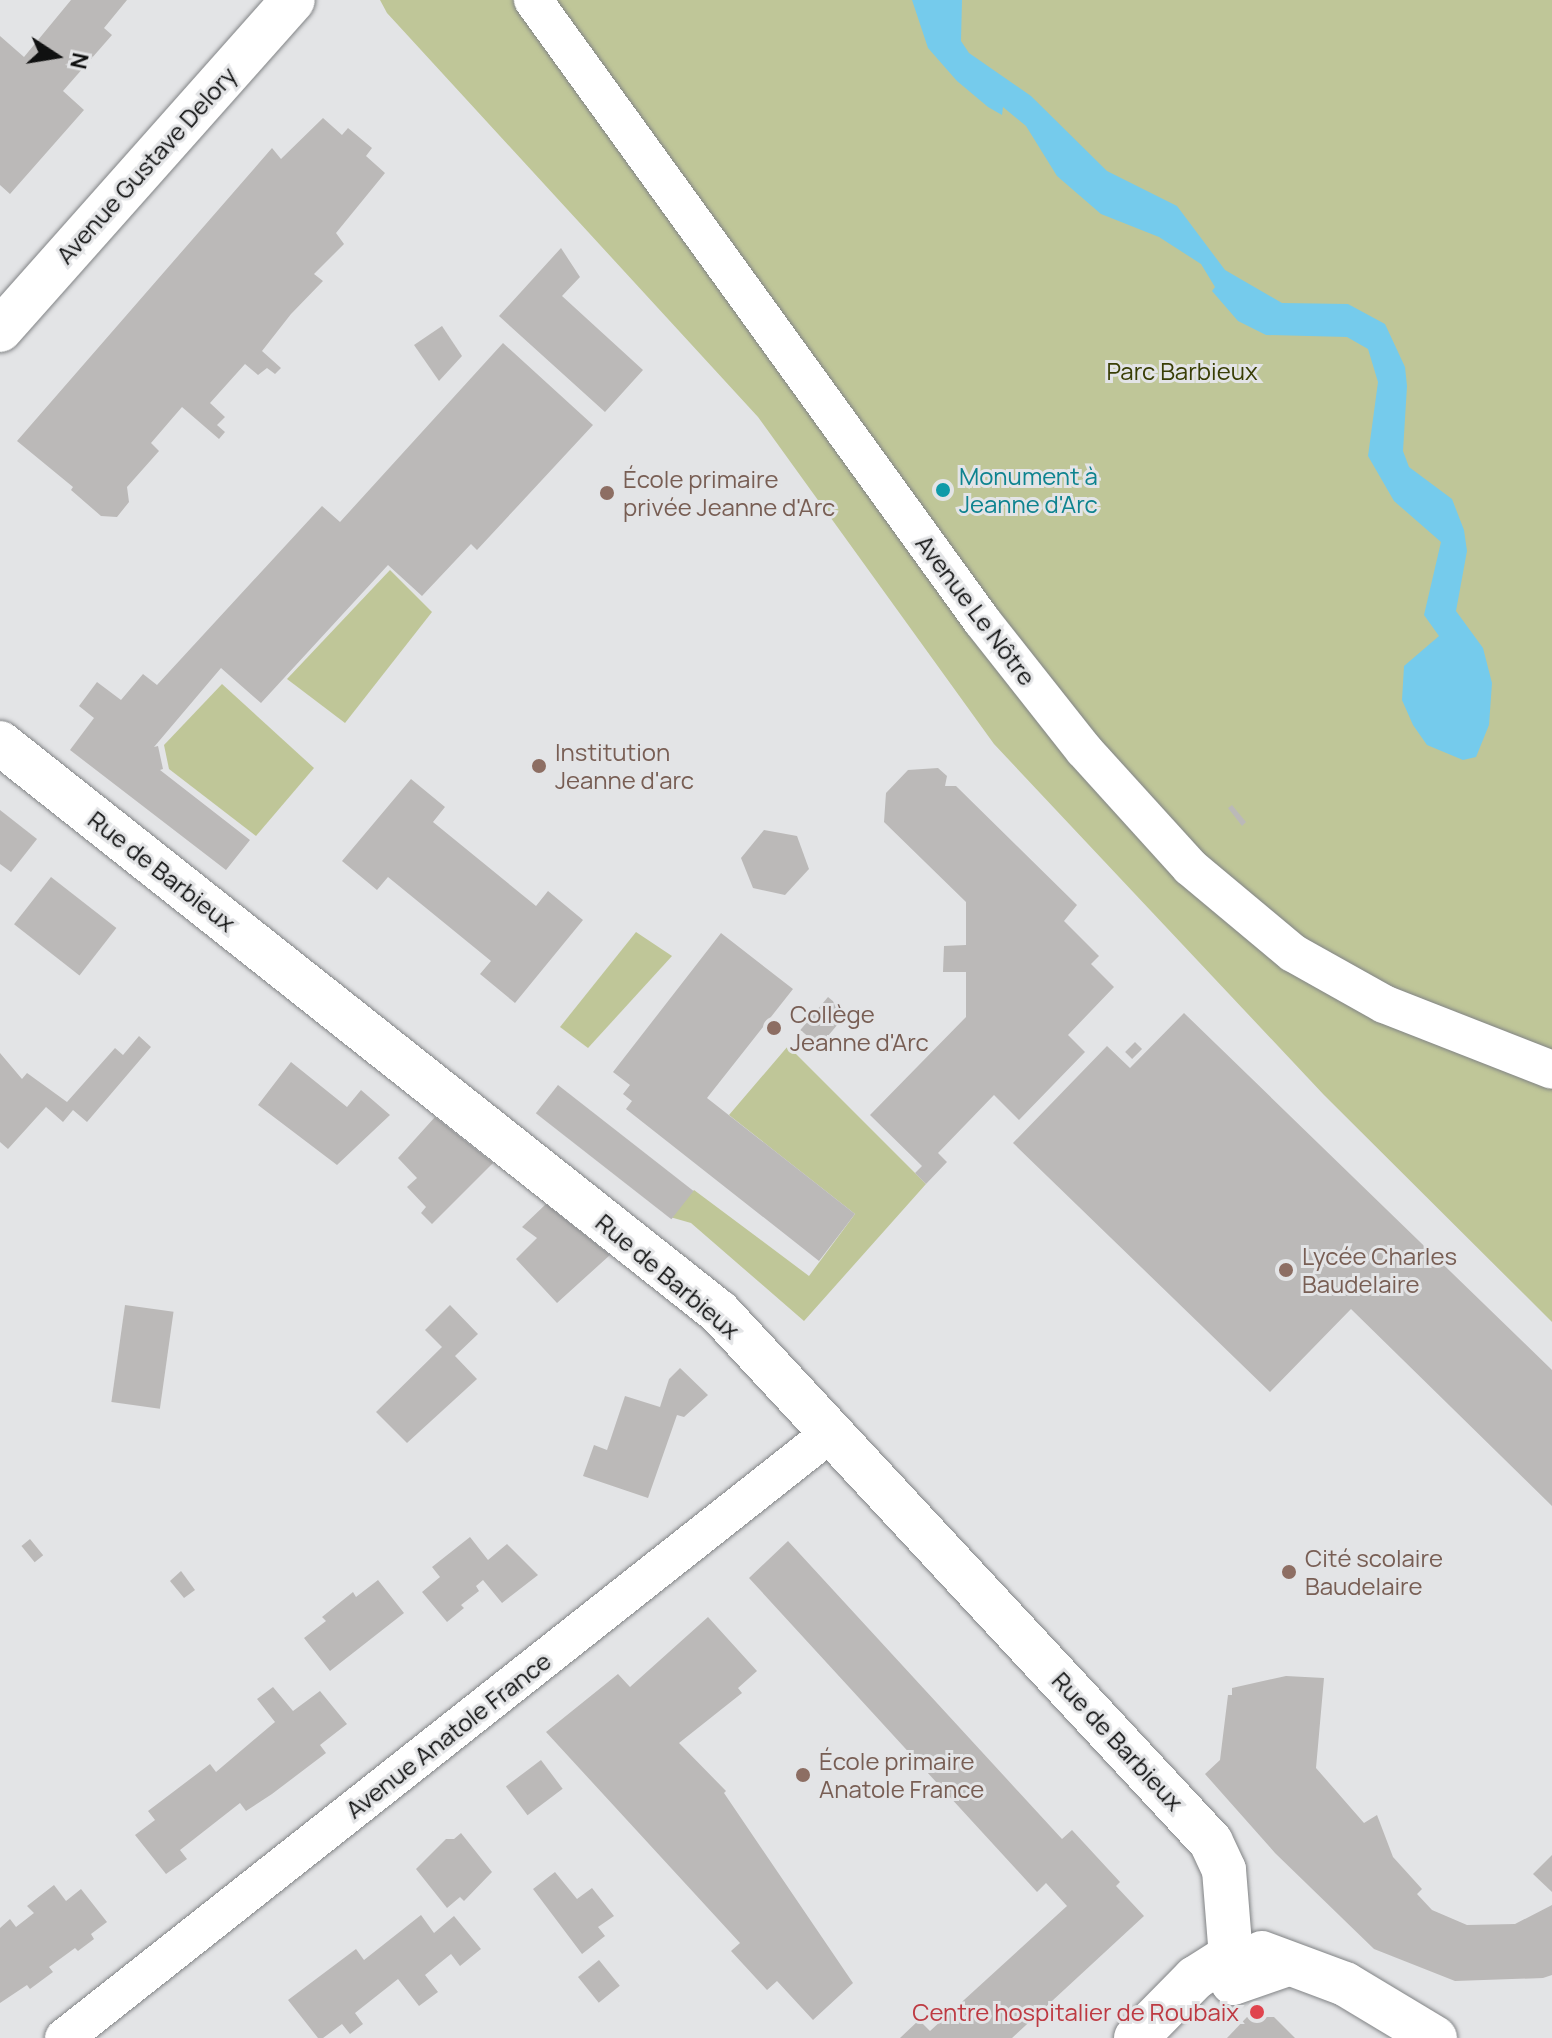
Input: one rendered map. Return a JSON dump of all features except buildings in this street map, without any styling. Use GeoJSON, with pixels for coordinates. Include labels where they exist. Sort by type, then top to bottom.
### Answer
{"type":"FeatureCollection","features":[{"type":"Feature","properties":{"kind":"main road","name":"Avenue Gustave Delory"},"geometry":{"type":"LineString","coordinates":[[0,330],[293,0]]}},
{"type":"Feature","properties":{"kind":"main road","name":"Rue de Barbieux"},"geometry":{"type":"LineString","coordinates":[[0,743],[719,1312],[1211,1842],[1224,1870],[1232,1970]]}},
{"type":"Feature","properties":{"kind":"main road"},"geometry":{"type":"LineString","coordinates":[[1136,2038],[1195,1978],[1232,1970],[1288,1964],[1345,1984],[1435,2038]]}},
{"type":"Feature","properties":{"kind":"main road"},"geometry":{"type":"LineString","coordinates":[[1173,2038],[1212,1998],[1232,1970]]}},
{"type":"Feature","properties":{"kind":"street","name":"Avenue Le Nôtre"},"geometry":{"type":"LineString","coordinates":[[533,0],[982,621],[1084,750],[1190,867],[1293,953],[1372,997],[1436,1027],[1552,1070]]}},
{"type":"Feature","properties":{"kind":"street","name":"Avenue Anatole France"},"geometry":{"type":"LineString","coordinates":[[64,2038],[832,1432]]}},
{"type":"Feature","properties":{"kind":"green space","name":"Parc Barbieux"},"geometry":{"type":"Polygon","coordinates":[[[380,0],[1552,0],[1552,1322],[1324,1095],[994,744],[758,417],[387,13],[380,0]]]}},
{"type":"Feature","properties":{"kind":"green space"},"geometry":{"type":"Polygon","coordinates":[[[390,570],[432,612],[345,723],[287,679],[390,570]]]}},
{"type":"Feature","properties":{"kind":"green space"},"geometry":{"type":"Polygon","coordinates":[[[222,684],[314,768],[256,836],[169,769],[164,745],[222,684]]]}},
{"type":"Feature","properties":{"kind":"green space"},"geometry":{"type":"Polygon","coordinates":[[[636,932],[672,956],[588,1048],[560,1027],[636,932]]]}},
{"type":"Feature","properties":{"kind":"green space"},"geometry":{"type":"Polygon","coordinates":[[[788,1046],[926,1184],[804,1321],[691,1223],[670,1217],[694,1190],[809,1276],[855,1214],[729,1115],[788,1046]]]}},
{"type":"Feature","properties":{"kind":"water"},"geometry":{"type":"Polygon","coordinates":[[[912,0],[962,0],[961,41],[969,53],[1031,96],[1107,171],[1177,206],[1225,270],[1282,303],[1348,304],[1385,324],[1405,367],[1407,386],[1403,451],[1409,467],[1452,499],[1464,530],[1467,551],[1456,611],[1483,648],[1492,683],[1489,725],[1476,757],[1463,760],[1427,745],[1413,725],[1402,700],[1404,666],[1439,636],[1424,615],[1441,542],[1394,501],[1368,456],[1378,382],[1368,349],[1347,337],[1266,335],[1238,321],[1212,291],[1215,287],[1201,264],[1159,237],[1101,214],[1057,176],[1026,126],[1003,107],[1002,115],[988,107],[957,81],[928,48],[912,0]]]}},
{"type":"Feature","properties":{"kind":"place","name":"Monument à Jeanne d'Arc"},"geometry":{"type":"Point","coordinates":[943,490]}},
{"type":"Feature","properties":{"kind":"place","name":"École primaire privée Jeanne d'Arc"},"geometry":{"type":"Point","coordinates":[607,493]}},
{"type":"Feature","properties":{"kind":"place","name":"Institution Jeanne d'arc"},"geometry":{"type":"Point","coordinates":[539,766]}},
{"type":"Feature","properties":{"kind":"place","name":"Collège Jeanne d'Arc"},"geometry":{"type":"Point","coordinates":[774,1028]}},
{"type":"Feature","properties":{"kind":"place","name":"Lycée Charles Baudelaire"},"geometry":{"type":"Point","coordinates":[1286,1270]}},
{"type":"Feature","properties":{"kind":"place","name":"Cité scolaire Baudelaire"},"geometry":{"type":"Point","coordinates":[1289,1572]}},
{"type":"Feature","properties":{"kind":"place","name":"École primaire Anatole France"},"geometry":{"type":"Point","coordinates":[803,1775]}},
{"type":"Feature","properties":{"kind":"place","name":"Centre hospitalier de Roubaix"},"geometry":{"type":"Point","coordinates":[1257,2012]}}]}
